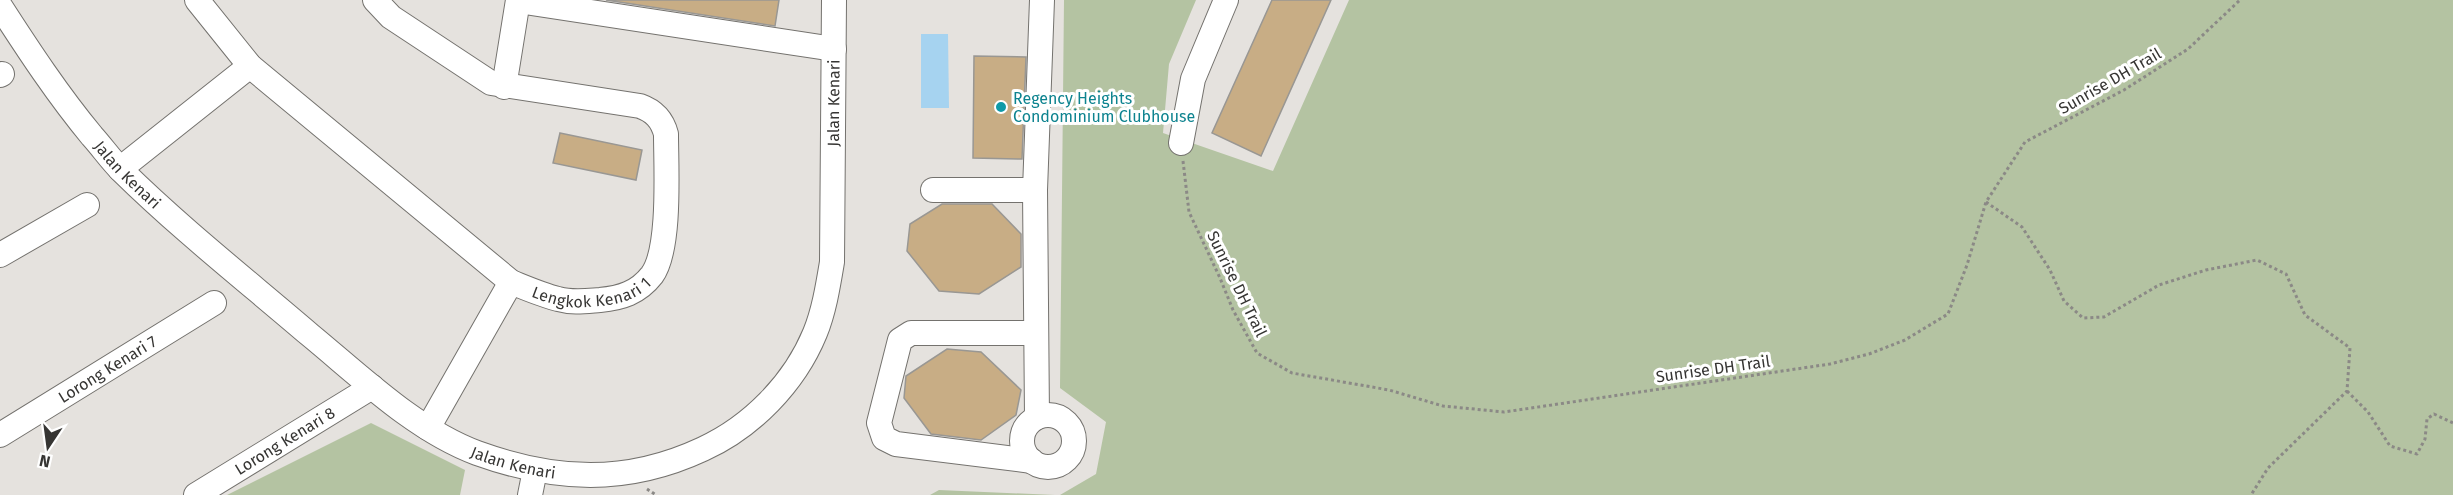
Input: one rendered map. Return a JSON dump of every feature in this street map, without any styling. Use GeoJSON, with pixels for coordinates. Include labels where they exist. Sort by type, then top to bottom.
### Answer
{"type":"FeatureCollection","features":[{"type":"Feature","properties":{"kind":"street","name":"Lengkok Kenari 1"},"geometry":{"type":"LineString","coordinates":[[197,0],[250,66],[511,282],[557,299],[573,302],[620,298],[632,293],[652,275],[658,262],[667,209],[666,134],[663,124],[656,115],[640,106],[504,87],[491,83],[391,17],[375,0]]}},
{"type":"Feature","properties":{"kind":"street","name":"Jalan Kenari"},"geometry":{"type":"LineString","coordinates":[[0,6],[31,55],[75,115],[120,169],[199,240],[372,387],[428,428],[475,452],[535,470],[574,476],[610,475],[673,463],[721,441],[762,410],[795,369],[815,333],[826,296],[832,262],[834,0]]}},
{"type":"Feature","properties":{"kind":"street"},"geometry":{"type":"LineString","coordinates":[[1037,417],[1034,333],[1035,190],[1042,0]]}},
{"type":"Feature","properties":{"kind":"street"},"geometry":{"type":"LineString","coordinates":[[1181,143],[1193,79],[1226,0]]}},
{"type":"Feature","properties":{"kind":"street"},"geometry":{"type":"LineString","coordinates":[[504,87],[518,1],[834,49]]}},
{"type":"Feature","properties":{"kind":"street"},"geometry":{"type":"LineString","coordinates":[[120,169],[250,66]]}},
{"type":"Feature","properties":{"kind":"street"},"geometry":{"type":"LineString","coordinates":[[933,190],[1035,190]]}},
{"type":"Feature","properties":{"kind":"street"},"geometry":{"type":"LineString","coordinates":[[0,255],[87,205]]}},
{"type":"Feature","properties":{"kind":"street"},"geometry":{"type":"LineString","coordinates":[[428,428],[511,282]]}},
{"type":"Feature","properties":{"kind":"street","name":"Lorong Kenari 7"},"geometry":{"type":"LineString","coordinates":[[0,435],[214,303]]}},
{"type":"Feature","properties":{"kind":"street"},"geometry":{"type":"LineString","coordinates":[[1032,461],[1024,451],[1022,435],[1030,422],[1046,415],[1065,421],[1071,428],[1074,438],[1073,448],[1062,463],[1053,466],[1043,466],[1032,461],[896,444],[884,438],[879,423],[900,340],[911,333],[1034,333]]}},
{"type":"Feature","properties":{"kind":"street","name":"Lorong Kenari 8"},"geometry":{"type":"LineString","coordinates":[[196,495],[372,387]]}},
{"type":"Feature","properties":{"kind":"street"},"geometry":{"type":"LineString","coordinates":[[530,495],[535,470]]}},
{"type":"Feature","properties":{"kind":"path","name":"Sunrise DH Trail"},"geometry":{"type":"LineString","coordinates":[[1181,143],[1189,212],[1233,310],[1257,353],[1292,373],[1389,390],[1443,406],[1504,412],[1830,364],[1869,354],[1905,340],[1948,314],[1967,265],[1986,202],[2025,142],[2124,90],[2188,49],[2240,0]]}},
{"type":"Feature","properties":{"kind":"path"},"geometry":{"type":"LineString","coordinates":[[1986,202],[2022,227],[2050,270],[2064,301],[2083,318],[2104,316],[2159,285],[2206,270],[2257,260],[2286,274],[2305,315],[2350,348],[2347,391],[2268,468],[2251,495]]}},
{"type":"Feature","properties":{"kind":"path"},"geometry":{"type":"LineString","coordinates":[[2347,391],[2368,412],[2390,446],[2417,454],[2425,439],[2427,419],[2434,414],[2453,423]]}},
{"type":"Feature","properties":{"kind":"green space"},"geometry":{"type":"Polygon","coordinates":[[[1064,0],[1196,0],[1169,64],[1163,133],[1273,171],[1349,0],[2453,0],[2453,495],[1060,495],[1096,474],[1106,422],[1060,388],[1064,0]]]}},
{"type":"Feature","properties":{"kind":"green space"},"geometry":{"type":"Polygon","coordinates":[[[371,423],[465,470],[460,495],[227,495],[371,423]]]}},
{"type":"Feature","properties":{"kind":"green space"},"geometry":{"type":"Polygon","coordinates":[[[939,490],[1055,495],[930,495],[939,490]]]}},
{"type":"Feature","properties":{"kind":"water"},"geometry":{"type":"Polygon","coordinates":[[[921,34],[948,34],[949,108],[921,108],[921,34]]]}},
{"type":"Feature","properties":{"kind":"building"},"geometry":{"type":"Polygon","coordinates":[[[606,0],[779,0],[775,26],[606,0]]]}},
{"type":"Feature","properties":{"kind":"building"},"geometry":{"type":"Polygon","coordinates":[[[1272,0],[1331,0],[1261,156],[1212,133],[1272,0]]]}},
{"type":"Feature","properties":{"kind":"building","name":"Regency Heights Condominium Clubhouse"},"geometry":{"type":"Polygon","coordinates":[[[974,56],[1026,57],[1022,159],[973,158],[974,56]]]}},
{"type":"Feature","properties":{"kind":"building"},"geometry":{"type":"Polygon","coordinates":[[[560,133],[642,150],[636,180],[553,163],[560,133]]]}},
{"type":"Feature","properties":{"kind":"building"},"geometry":{"type":"Polygon","coordinates":[[[942,204],[992,204],[1021,234],[1021,267],[979,294],[939,291],[907,251],[910,224],[942,204]]]}},
{"type":"Feature","properties":{"kind":"building"},"geometry":{"type":"Polygon","coordinates":[[[947,349],[981,352],[1021,390],[1016,415],[981,440],[931,434],[904,398],[906,376],[947,349]]]}},
{"type":"Feature","properties":{"kind":"place","name":"Regency Heights Condominium Clubhouse"},"geometry":{"type":"Point","coordinates":[1001,107]}}]}
